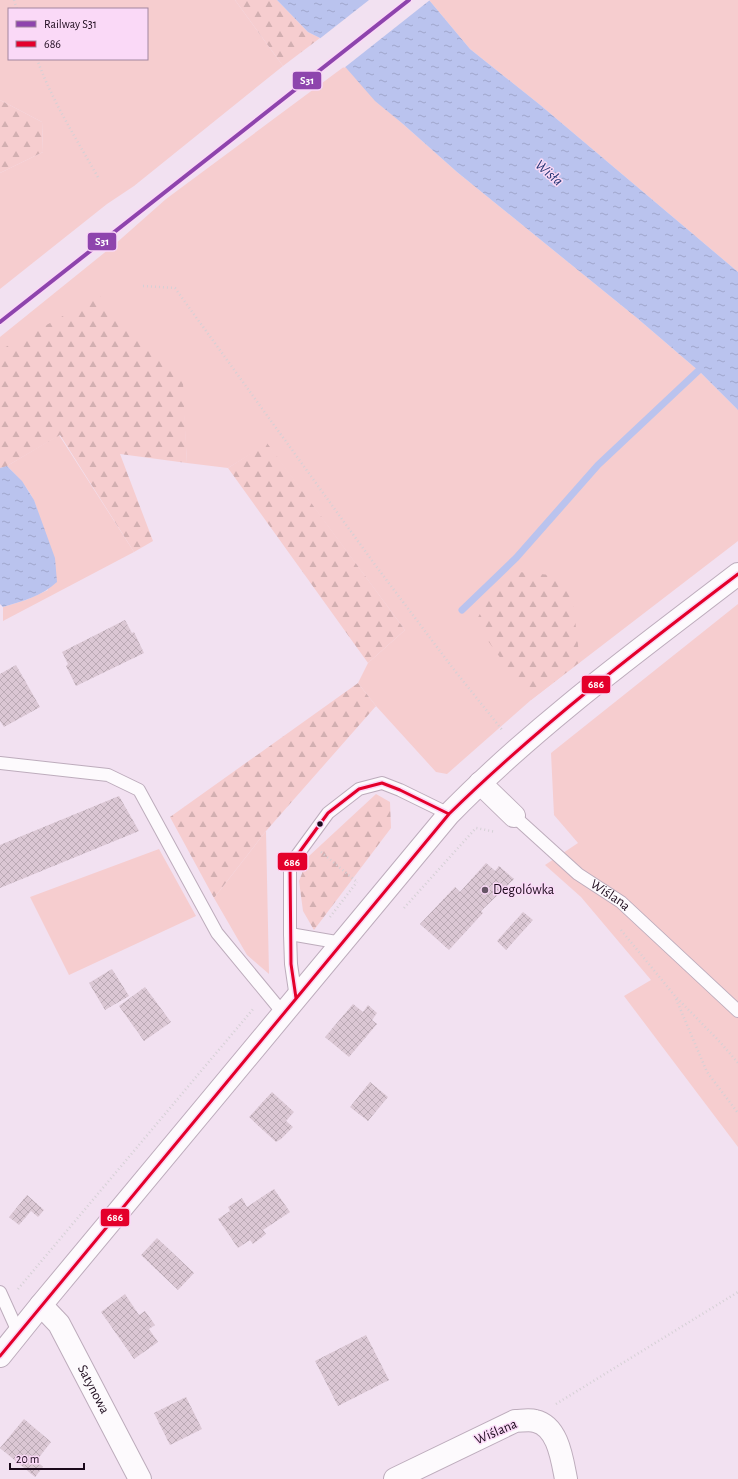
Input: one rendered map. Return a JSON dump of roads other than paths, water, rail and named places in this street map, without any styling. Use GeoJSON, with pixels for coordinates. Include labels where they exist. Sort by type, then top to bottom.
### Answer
{"type":"FeatureCollection","features":[{"type":"Feature","properties":{"kind":"main road"},"geometry":{"type":"LineString","coordinates":[[0,1356],[449,814],[518,748],[600,681],[738,574]]}},
{"type":"Feature","properties":{"kind":"main road","name":"Wiślana"},"geometry":{"type":"LineString","coordinates":[[480,783],[514,816]]}},
{"type":"Feature","properties":{"kind":"main road","name":"Satynowa"},"geometry":{"type":"LineString","coordinates":[[41,1306],[59,1324],[140,1479]]}},
{"type":"Feature","properties":{"kind":"main road","name":"Wiślana"},"geometry":{"type":"LineString","coordinates":[[395,1479],[515,1421],[534,1421],[548,1428],[557,1444],[566,1479]]}},
{"type":"Feature","properties":{"kind":"lane"},"geometry":{"type":"LineString","coordinates":[[0,764],[108,776],[139,790],[216,934],[266,993],[290,1005],[292,964],[290,934],[290,865],[328,813],[359,789],[382,784],[400,790],[449,814]]}},
{"type":"Feature","properties":{"kind":"lane","name":"Wiślana"},"geometry":{"type":"LineString","coordinates":[[514,816],[578,874],[621,902],[738,1011]]}},
{"type":"Feature","properties":{"kind":"lane"},"geometry":{"type":"LineString","coordinates":[[290,934],[342,943]]}},
{"type":"Feature","properties":{"kind":"lane"},"geometry":{"type":"LineString","coordinates":[[0,1292],[19,1334]]}},
{"type":"Feature","properties":{"kind":"water","name":"Wisła"},"geometry":{"type":"Polygon","coordinates":[[[277,0],[429,0],[470,49],[539,104],[738,272],[738,410],[700,372],[637,318],[457,172],[375,101],[320,38],[308,32],[277,0]]]}},
{"type":"Feature","properties":{"kind":"water"},"geometry":{"type":"Polygon","coordinates":[[[7,466],[22,481],[34,500],[55,558],[57,582],[39,594],[3,607],[0,604],[0,468],[7,466]]]}},
{"type":"Feature","properties":{"kind":"waterway"},"geometry":{"type":"LineString","coordinates":[[462,610],[516,558],[598,465],[698,371]]}},
{"type":"Feature","properties":{"kind":"rail line","name":"S31"},"geometry":{"type":"LineString","coordinates":[[0,322],[409,0]]}},
{"type":"Feature","properties":{"kind":"place","name":"Degolówka"},"geometry":{"type":"Point","coordinates":[485,890]}}]}
